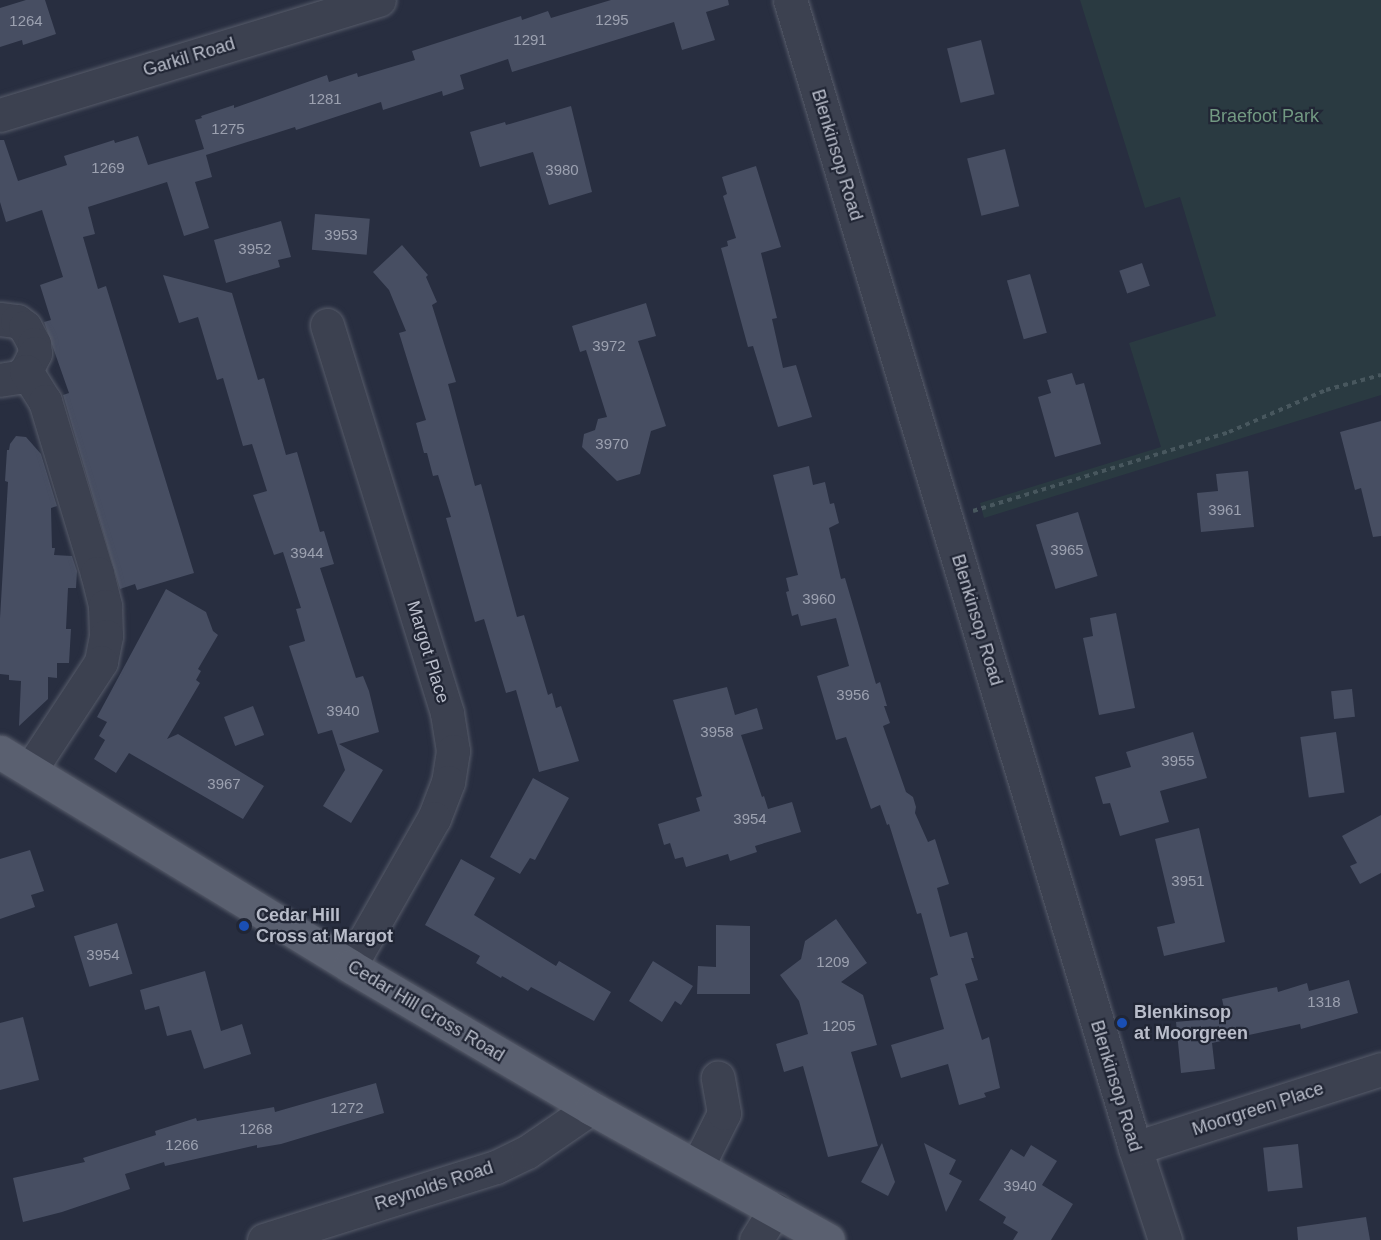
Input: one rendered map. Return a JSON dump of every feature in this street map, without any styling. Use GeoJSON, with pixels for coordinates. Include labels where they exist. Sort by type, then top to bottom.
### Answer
{"type":"FeatureCollection","features":[{"type":"Feature","properties":{"kind":"main road","name":"Cedar Hill Cross Road"},"geometry":{"type":"LineString","coordinates":[[0,752],[350,966],[591,1108],[828,1240]]}},
{"type":"Feature","properties":{"kind":"street","name":"Garkil Road"},"geometry":{"type":"LineString","coordinates":[[0,115],[379,0]]}},
{"type":"Feature","properties":{"kind":"street","name":"Blenkinsop Road"},"geometry":{"type":"LineString","coordinates":[[790,0],[1135,1148],[1166,1240]]}},
{"type":"Feature","properties":{"kind":"street"},"geometry":{"type":"LineString","coordinates":[[0,319],[17,321],[31,335],[35,353],[13,375],[45,401],[105,606],[106,636],[101,662],[30,770]]}},
{"type":"Feature","properties":{"kind":"street","name":"Margot Place"},"geometry":{"type":"LineString","coordinates":[[327,325],[447,713],[453,751],[448,782],[434,818],[350,966]]}},
{"type":"Feature","properties":{"kind":"street","name":"Moorgreen Place"},"geometry":{"type":"LineString","coordinates":[[1135,1148],[1381,1070]]}},
{"type":"Feature","properties":{"kind":"street"},"geometry":{"type":"LineString","coordinates":[[697,1167],[724,1113],[718,1077]]}},
{"type":"Feature","properties":{"kind":"street","name":"Reynolds Road"},"geometry":{"type":"LineString","coordinates":[[264,1240],[496,1167],[527,1152],[591,1108]]}},
{"type":"Feature","properties":{"kind":"street"},"geometry":{"type":"LineString","coordinates":[[1151,1240],[1154,1206]]}},
{"type":"Feature","properties":{"kind":"street"},"geometry":{"type":"LineString","coordinates":[[756,1240],[774,1210]]}},
{"type":"Feature","properties":{"kind":"path"},"geometry":{"type":"LineString","coordinates":[[946,519],[1229,432],[1326,390],[1381,375]]}},
{"type":"Feature","properties":{"kind":"green space","name":"Braefoot Park"},"geometry":{"type":"Polygon","coordinates":[[[1080,0],[1381,0],[1381,395],[984,518],[980,503],[1161,447],[1129,343],[1216,316],[1180,197],[1145,208],[1080,0]]]}},
{"type":"Feature","properties":{"kind":"building"},"geometry":{"type":"Polygon","coordinates":[[[26,0],[45,0],[56,34],[23,45],[22,40],[0,47],[0,8],[26,0]]]}},
{"type":"Feature","properties":{"kind":"building"},"geometry":{"type":"Polygon","coordinates":[[[611,0],[728,0],[729,5],[706,12],[715,40],[682,50],[674,22],[512,72],[508,59],[460,75],[464,89],[443,96],[442,91],[383,110],[381,102],[296,130],[295,127],[206,155],[212,177],[195,182],[209,228],[184,236],[167,182],[88,207],[95,234],[83,237],[98,289],[106,286],[194,573],[137,590],[135,584],[120,589],[63,395],[69,393],[44,322],[51,320],[40,285],[63,277],[42,210],[6,222],[0,202],[0,140],[4,140],[18,181],[67,165],[64,156],[114,140],[115,143],[138,136],[148,165],[204,149],[195,120],[202,118],[201,116],[234,105],[234,108],[327,75],[329,82],[357,73],[358,77],[415,60],[412,51],[521,16],[522,20],[548,11],[551,18],[611,0]]]}},
{"type":"Feature","properties":{"kind":"building"},"geometry":{"type":"Polygon","coordinates":[[[981,40],[995,94],[961,103],[947,48],[981,40]]]}},
{"type":"Feature","properties":{"kind":"building"},"geometry":{"type":"Polygon","coordinates":[[[571,106],[592,192],[549,205],[533,152],[480,167],[470,132],[505,122],[506,125],[571,106]]]}},
{"type":"Feature","properties":{"kind":"building"},"geometry":{"type":"Polygon","coordinates":[[[1005,149],[1019,206],[981,216],[967,158],[1005,149]]]}},
{"type":"Feature","properties":{"kind":"building"},"geometry":{"type":"Polygon","coordinates":[[[756,166],[781,247],[761,253],[777,318],[772,319],[783,368],[796,365],[812,417],[778,427],[753,346],[748,347],[721,248],[728,246],[727,241],[736,238],[723,196],[727,194],[722,177],[756,166]]]}},
{"type":"Feature","properties":{"kind":"building"},"geometry":{"type":"Polygon","coordinates":[[[315,214],[370,219],[367,255],[312,250],[315,214]]]}},
{"type":"Feature","properties":{"kind":"building"},"geometry":{"type":"Polygon","coordinates":[[[281,221],[291,257],[278,260],[280,267],[226,283],[214,240],[281,221]]]}},
{"type":"Feature","properties":{"kind":"building"},"geometry":{"type":"Polygon","coordinates":[[[402,245],[428,275],[426,277],[437,302],[432,305],[456,382],[448,384],[475,486],[481,484],[517,617],[524,615],[548,695],[552,693],[556,708],[561,706],[579,761],[539,772],[516,690],[506,693],[484,619],[475,622],[446,518],[451,517],[438,475],[433,476],[427,453],[424,453],[416,423],[426,420],[399,333],[406,331],[389,290],[373,272],[402,245]]]}},
{"type":"Feature","properties":{"kind":"building"},"geometry":{"type":"Polygon","coordinates":[[[1142,263],[1150,286],[1127,294],[1119,271],[1142,263]]]}},
{"type":"Feature","properties":{"kind":"building"},"geometry":{"type":"Polygon","coordinates":[[[1030,274],[1047,333],[1024,339],[1007,281],[1030,274]]]}},
{"type":"Feature","properties":{"kind":"building"},"geometry":{"type":"Polygon","coordinates":[[[163,275],[232,293],[258,380],[264,378],[286,455],[297,452],[320,532],[324,531],[334,564],[320,568],[356,678],[363,676],[369,691],[379,732],[339,744],[383,770],[351,823],[323,806],[345,770],[332,730],[318,734],[289,646],[305,641],[296,609],[301,608],[283,552],[274,555],[253,495],[267,491],[252,444],[243,446],[223,378],[217,380],[198,317],[179,323],[163,275]]]}},
{"type":"Feature","properties":{"kind":"building"},"geometry":{"type":"Polygon","coordinates":[[[646,303],[656,336],[638,341],[666,426],[651,431],[640,474],[617,481],[582,447],[584,434],[595,430],[598,419],[607,417],[586,350],[580,352],[572,326],[646,303]]]}},
{"type":"Feature","properties":{"kind":"building"},"geometry":{"type":"Polygon","coordinates":[[[1072,373],[1076,385],[1084,383],[1101,444],[1055,457],[1038,397],[1051,393],[1047,380],[1072,373]]]}},
{"type":"Feature","properties":{"kind":"building"},"geometry":{"type":"Polygon","coordinates":[[[1381,421],[1381,536],[1373,537],[1361,488],[1355,490],[1340,432],[1381,421]]]}},
{"type":"Feature","properties":{"kind":"building"},"geometry":{"type":"Polygon","coordinates":[[[16,436],[26,437],[41,454],[57,506],[51,508],[54,555],[72,556],[77,571],[76,588],[68,588],[66,629],[71,629],[69,663],[57,663],[57,678],[48,677],[48,699],[19,726],[21,681],[9,680],[9,675],[0,674],[0,618],[8,482],[5,481],[7,450],[16,436]]]}},
{"type":"Feature","properties":{"kind":"building"},"geometry":{"type":"Polygon","coordinates":[[[809,466],[813,485],[825,482],[830,504],[834,503],[839,523],[829,528],[841,579],[845,578],[876,684],[880,682],[887,706],[884,706],[890,723],[883,726],[906,792],[913,797],[915,813],[928,842],[935,839],[949,884],[937,888],[950,937],[967,932],[974,958],[971,958],[978,980],[965,984],[982,1040],[989,1037],[1000,1088],[984,1093],[986,1097],[959,1105],[948,1064],[901,1078],[891,1045],[944,1029],[930,978],[938,975],[921,913],[917,914],[889,824],[887,825],[880,805],[871,809],[846,737],[836,740],[817,676],[849,666],[836,618],[801,626],[798,614],[792,616],[786,592],[789,591],[786,578],[798,575],[773,475],[809,466]]]}},
{"type":"Feature","properties":{"kind":"building"},"geometry":{"type":"Polygon","coordinates":[[[1248,471],[1254,527],[1201,532],[1197,493],[1218,491],[1216,474],[1248,471]]]}},
{"type":"Feature","properties":{"kind":"building"},"geometry":{"type":"Polygon","coordinates":[[[1078,512],[1098,576],[1056,589],[1036,525],[1078,512]]]}},
{"type":"Feature","properties":{"kind":"building"},"geometry":{"type":"Polygon","coordinates":[[[166,589],[206,612],[213,631],[218,635],[198,669],[201,671],[196,680],[200,683],[167,739],[178,734],[264,786],[243,819],[129,753],[116,773],[94,759],[105,740],[99,736],[107,722],[97,717],[166,589]]]}},
{"type":"Feature","properties":{"kind":"building"},"geometry":{"type":"Polygon","coordinates":[[[1116,613],[1135,708],[1099,715],[1083,638],[1093,636],[1090,618],[1116,613]]]}},
{"type":"Feature","properties":{"kind":"building"},"geometry":{"type":"Polygon","coordinates":[[[727,687],[735,715],[757,708],[763,729],[741,735],[768,809],[792,802],[801,832],[755,846],[757,852],[730,861],[728,854],[686,867],[683,857],[675,859],[670,843],[664,845],[658,824],[700,811],[696,798],[702,796],[673,700],[727,687]]]}},
{"type":"Feature","properties":{"kind":"building"},"geometry":{"type":"Polygon","coordinates":[[[1352,689],[1355,717],[1334,719],[1331,691],[1352,689]]]}},
{"type":"Feature","properties":{"kind":"building"},"geometry":{"type":"Polygon","coordinates":[[[253,706],[264,735],[235,746],[224,717],[253,706]]]}},
{"type":"Feature","properties":{"kind":"building"},"geometry":{"type":"Polygon","coordinates":[[[1193,732],[1207,778],[1160,791],[1169,822],[1120,836],[1110,803],[1103,804],[1095,777],[1131,767],[1126,752],[1193,732]]]}},
{"type":"Feature","properties":{"kind":"building"},"geometry":{"type":"Polygon","coordinates":[[[1336,732],[1344,792],[1309,797],[1300,737],[1336,732]]]}},
{"type":"Feature","properties":{"kind":"building"},"geometry":{"type":"Polygon","coordinates":[[[533,778],[569,798],[535,860],[530,858],[520,874],[490,857],[533,778]]]}},
{"type":"Feature","properties":{"kind":"building"},"geometry":{"type":"Polygon","coordinates":[[[1381,815],[1381,873],[1360,884],[1350,866],[1357,863],[1342,836],[1381,815]]]}},
{"type":"Feature","properties":{"kind":"building"},"geometry":{"type":"Polygon","coordinates":[[[1199,828],[1225,942],[1164,956],[1157,927],[1175,923],[1155,839],[1199,828]]]}},
{"type":"Feature","properties":{"kind":"building"},"geometry":{"type":"Polygon","coordinates":[[[30,850],[44,891],[31,895],[35,907],[0,919],[0,859],[30,850]]]}},
{"type":"Feature","properties":{"kind":"building"},"geometry":{"type":"Polygon","coordinates":[[[461,859],[495,878],[474,915],[556,966],[559,961],[611,992],[594,1021],[531,987],[528,991],[502,976],[501,978],[476,963],[480,956],[425,925],[461,859]]]}},
{"type":"Feature","properties":{"kind":"building"},"geometry":{"type":"Polygon","coordinates":[[[836,919],[867,963],[841,982],[863,995],[877,1045],[851,1052],[878,1146],[828,1157],[803,1066],[784,1072],[776,1044],[808,1034],[799,1001],[780,975],[801,959],[805,941],[836,919]]]}},
{"type":"Feature","properties":{"kind":"building"},"geometry":{"type":"Polygon","coordinates":[[[117,923],[132,974],[89,987],[74,936],[117,923]]]}},
{"type":"Feature","properties":{"kind":"building"},"geometry":{"type":"Polygon","coordinates":[[[716,925],[750,926],[750,994],[697,994],[698,966],[716,967],[716,925]]]}},
{"type":"Feature","properties":{"kind":"building"},"geometry":{"type":"Polygon","coordinates":[[[653,961],[693,986],[681,1005],[675,1001],[662,1022],[629,1001],[653,961]]]}},
{"type":"Feature","properties":{"kind":"building"},"geometry":{"type":"Polygon","coordinates":[[[205,971],[221,1031],[242,1024],[251,1054],[204,1069],[191,1030],[167,1036],[159,1006],[145,1010],[140,990],[205,971]]]}},
{"type":"Feature","properties":{"kind":"building"},"geometry":{"type":"Polygon","coordinates":[[[1349,980],[1358,1013],[1301,1029],[1300,1024],[1212,1043],[1215,1069],[1181,1073],[1176,1022],[1226,1017],[1222,999],[1277,987],[1278,992],[1307,983],[1309,991],[1349,980]]]}},
{"type":"Feature","properties":{"kind":"building"},"geometry":{"type":"Polygon","coordinates":[[[23,1017],[39,1080],[0,1090],[0,1023],[23,1017]]]}},
{"type":"Feature","properties":{"kind":"building"},"geometry":{"type":"Polygon","coordinates":[[[376,1083],[384,1113],[281,1144],[257,1148],[257,1145],[165,1166],[164,1162],[125,1174],[130,1189],[62,1212],[23,1222],[13,1178],[85,1162],[83,1158],[156,1135],[155,1131],[196,1118],[197,1121],[274,1107],[275,1112],[376,1083]]]}},
{"type":"Feature","properties":{"kind":"building"},"geometry":{"type":"Polygon","coordinates":[[[882,1143],[895,1182],[888,1196],[861,1182],[882,1143]]]}},
{"type":"Feature","properties":{"kind":"building"},"geometry":{"type":"Polygon","coordinates":[[[924,1143],[956,1160],[949,1174],[962,1181],[946,1212],[924,1143]]]}},
{"type":"Feature","properties":{"kind":"building"},"geometry":{"type":"Polygon","coordinates":[[[1298,1144],[1303,1188],[1268,1191],[1263,1148],[1298,1144]]]}},
{"type":"Feature","properties":{"kind":"building"},"geometry":{"type":"Polygon","coordinates":[[[1031,1145],[1057,1161],[1042,1185],[1073,1204],[1051,1240],[1013,1240],[1018,1232],[1003,1223],[1006,1217],[979,1200],[1011,1149],[1024,1157],[1031,1145]]]}},
{"type":"Feature","properties":{"kind":"building"},"geometry":{"type":"Polygon","coordinates":[[[1366,1217],[1370,1240],[1298,1240],[1297,1227],[1366,1217]]]}},
{"type":"Feature","properties":{"kind":"place","name":"Cedar Hill Cross at Margot"},"geometry":{"type":"Point","coordinates":[244,926]}},
{"type":"Feature","properties":{"kind":"place","name":"Blenkinsop at Moorgreen"},"geometry":{"type":"Point","coordinates":[1122,1023]}}]}
